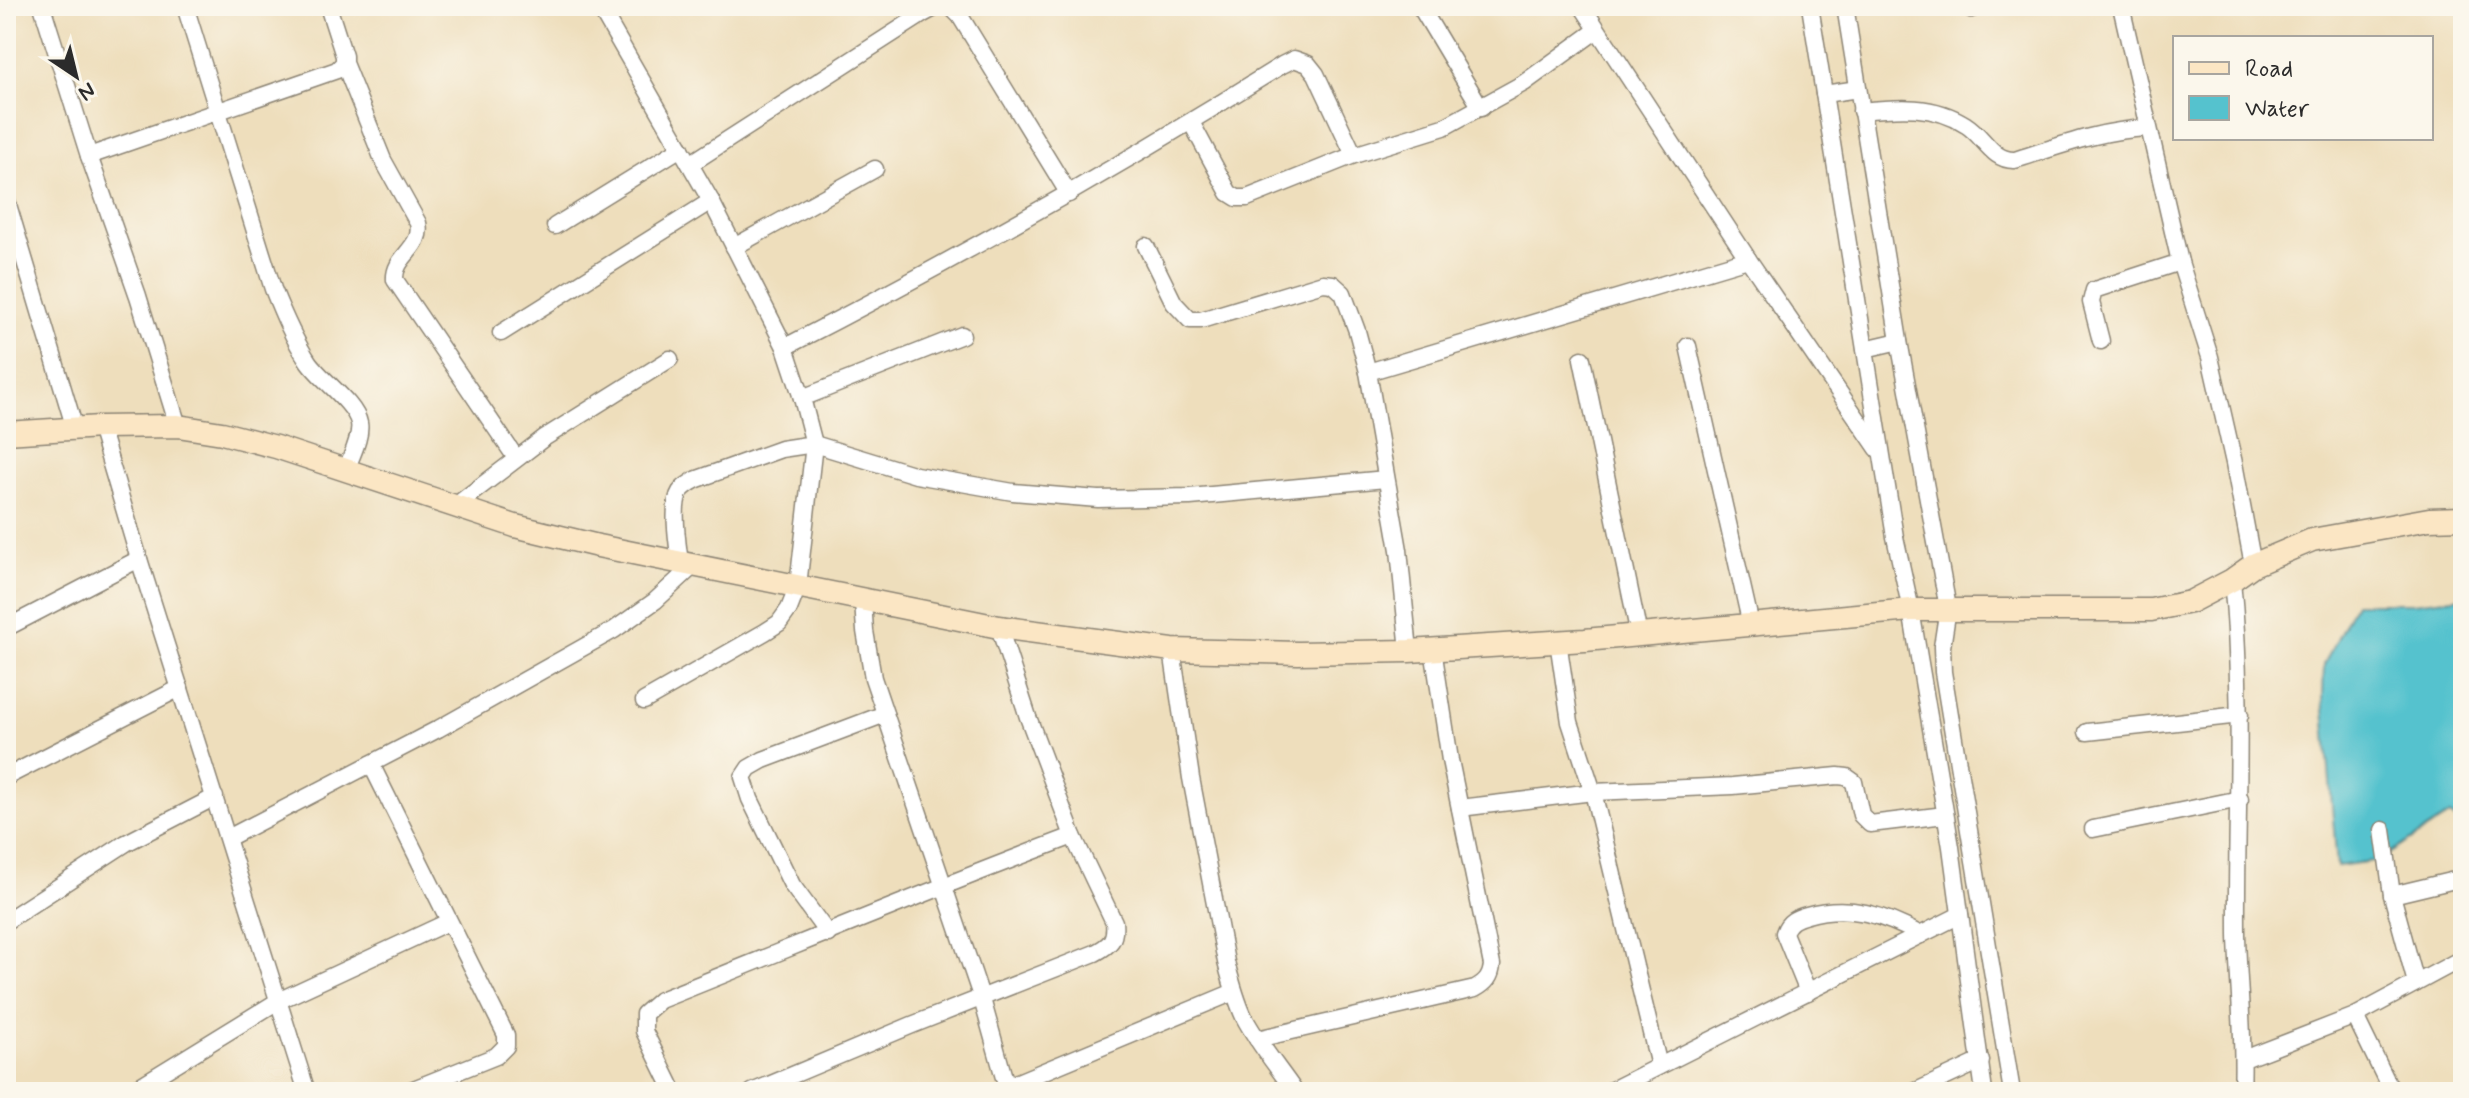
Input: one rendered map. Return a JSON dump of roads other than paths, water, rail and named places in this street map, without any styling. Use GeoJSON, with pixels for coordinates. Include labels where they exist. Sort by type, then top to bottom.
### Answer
{"type":"FeatureCollection","features":[{"type":"Feature","properties":{"kind":"street"},"geometry":{"type":"LineString","coordinates":[[42,6],[178,426]]}},
{"type":"Feature","properties":{"kind":"street"},"geometry":{"type":"LineString","coordinates":[[185,6],[273,289],[289,330],[310,364],[348,405],[359,423],[346,471]]}},
{"type":"Feature","properties":{"kind":"street"},"geometry":{"type":"LineString","coordinates":[[328,6],[344,63],[383,160],[418,223],[420,233],[415,245],[400,260],[395,270],[395,280],[516,458]]}},
{"type":"Feature","properties":{"kind":"street"},"geometry":{"type":"LineString","coordinates":[[599,6],[711,201],[785,347],[814,444],[798,586],[789,609],[779,623],[644,701]]}},
{"type":"Feature","properties":{"kind":"street"},"geometry":{"type":"LineString","coordinates":[[690,164],[923,14],[938,6],[951,6],[1069,194]]}},
{"type":"Feature","properties":{"kind":"street"},"geometry":{"type":"LineString","coordinates":[[1420,6],[1481,108]]}},
{"type":"Feature","properties":{"kind":"street"},"geometry":{"type":"LineString","coordinates":[[1582,6],[1881,454]]}},
{"type":"Feature","properties":{"kind":"street"},"geometry":{"type":"LineString","coordinates":[[1810,6],[1881,454],[1945,815],[1984,1092]]}},
{"type":"Feature","properties":{"kind":"street"},"geometry":{"type":"LineString","coordinates":[[1845,6],[1899,341],[1948,608],[1942,647],[1943,672],[2012,1092]]}},
{"type":"Feature","properties":{"kind":"street"},"geometry":{"type":"LineString","coordinates":[[2121,6],[2180,262],[2210,357],[2253,565]]}},
{"type":"Feature","properties":{"kind":"street"},"geometry":{"type":"LineString","coordinates":[[1191,122],[1224,186],[1237,198],[1247,198],[1354,155],[1444,127],[1524,83],[1597,30]]}},
{"type":"Feature","properties":{"kind":"street"},"geometry":{"type":"LineString","coordinates":[[785,347],[1069,194],[1294,59],[1308,64],[1316,74],[1354,155]]}},
{"type":"Feature","properties":{"kind":"street"},"geometry":{"type":"LineString","coordinates":[[89,156],[327,74],[344,63]]}},
{"type":"Feature","properties":{"kind":"street"},"geometry":{"type":"LineString","coordinates":[[1824,94],[1858,89]]}},
{"type":"Feature","properties":{"kind":"street"},"geometry":{"type":"LineString","coordinates":[[1861,111],[1912,107],[1940,113],[1965,124],[2005,160],[2015,160],[2121,129],[2148,128]]}},
{"type":"Feature","properties":{"kind":"street"},"geometry":{"type":"LineString","coordinates":[[555,226],[681,148]]}},
{"type":"Feature","properties":{"kind":"street"},"geometry":{"type":"LineString","coordinates":[[734,247],[875,169]]}},
{"type":"Feature","properties":{"kind":"street"},"geometry":{"type":"LineString","coordinates":[[6,198],[75,429]]}},
{"type":"Feature","properties":{"kind":"street"},"geometry":{"type":"LineString","coordinates":[[501,333],[711,201]]}},
{"type":"Feature","properties":{"kind":"street"},"geometry":{"type":"LineString","coordinates":[[1146,246],[1174,303],[1190,320],[1201,320],[1323,283],[1333,284],[1343,293],[1368,372],[1399,550],[1409,651]]}},
{"type":"Feature","properties":{"kind":"street"},"geometry":{"type":"LineString","coordinates":[[1368,372],[1748,259]]}},
{"type":"Feature","properties":{"kind":"street"},"geometry":{"type":"LineString","coordinates":[[2101,341],[2091,302],[2094,290],[2180,262]]}},
{"type":"Feature","properties":{"kind":"street"},"geometry":{"type":"LineString","coordinates":[[802,398],[962,335]]}},
{"type":"Feature","properties":{"kind":"street"},"geometry":{"type":"LineString","coordinates":[[1865,349],[1899,341]]}},
{"type":"Feature","properties":{"kind":"street"},"geometry":{"type":"LineString","coordinates":[[1688,346],[1751,625]]}},
{"type":"Feature","properties":{"kind":"street"},"geometry":{"type":"LineString","coordinates":[[455,506],[516,458],[670,359]]}},
{"type":"Feature","properties":{"kind":"street"},"geometry":{"type":"LineString","coordinates":[[1582,359],[1639,635]]}},
{"type":"Feature","properties":{"kind":"street"},"geometry":{"type":"LineString","coordinates":[[6,433],[178,426],[222,433],[276,447],[515,526],[686,565],[999,627],[1172,650],[1298,653],[1409,651],[1639,635],[1911,610],[2151,610],[2190,602],[2253,565],[2312,540],[2429,519],[2463,518]]}},
{"type":"Feature","properties":{"kind":"street"},"geometry":{"type":"LineString","coordinates":[[100,427],[307,1092]]}},
{"type":"Feature","properties":{"kind":"street"},"geometry":{"type":"LineString","coordinates":[[686,565],[676,511],[677,496],[683,488],[695,480],[781,449],[814,444],[916,475],[1013,492],[1098,499],[1190,497],[1386,479]]}},
{"type":"Feature","properties":{"kind":"street"},"geometry":{"type":"LineString","coordinates":[[6,628],[139,559]]}},
{"type":"Feature","properties":{"kind":"street"},"geometry":{"type":"LineString","coordinates":[[228,838],[371,764],[614,630],[655,601],[686,565]]}},
{"type":"Feature","properties":{"kind":"street"},"geometry":{"type":"LineString","coordinates":[[2232,580],[2239,648],[2237,934],[2244,1059],[2242,1092]]}},
{"type":"Feature","properties":{"kind":"street"},"geometry":{"type":"LineString","coordinates":[[863,601],[873,678],[982,999],[1008,1089],[1234,992]]}},
{"type":"Feature","properties":{"kind":"street"},"geometry":{"type":"LineString","coordinates":[[752,1092],[1095,953],[1113,941],[1114,922],[1073,836],[1028,717],[999,627]]}},
{"type":"Feature","properties":{"kind":"street"},"geometry":{"type":"LineString","coordinates":[[1558,641],[1570,722],[1593,792],[1659,1066]]}},
{"type":"Feature","properties":{"kind":"street"},"geometry":{"type":"LineString","coordinates":[[1257,1039],[1462,993],[1485,983],[1491,975],[1492,965],[1460,808],[1433,649]]}},
{"type":"Feature","properties":{"kind":"street"},"geometry":{"type":"LineString","coordinates":[[1172,650],[1191,778],[1234,992],[1243,1016],[1257,1039],[1295,1092]]}},
{"type":"Feature","properties":{"kind":"street"},"geometry":{"type":"LineString","coordinates":[[6,777],[180,688]]}},
{"type":"Feature","properties":{"kind":"street"},"geometry":{"type":"LineString","coordinates":[[828,934],[792,885],[750,799],[743,777],[749,768],[763,760],[885,714]]}},
{"type":"Feature","properties":{"kind":"street"},"geometry":{"type":"LineString","coordinates":[[2087,732],[2240,715]]}},
{"type":"Feature","properties":{"kind":"street"},"geometry":{"type":"LineString","coordinates":[[371,764],[506,1035],[506,1046],[496,1056],[406,1092]]}},
{"type":"Feature","properties":{"kind":"street"},"geometry":{"type":"LineString","coordinates":[[1460,808],[1593,792],[1733,786],[1838,776],[1854,782],[1861,815],[1870,824],[1945,815]]}},
{"type":"Feature","properties":{"kind":"street"},"geometry":{"type":"LineString","coordinates":[[6,921],[126,843],[215,797]]}},
{"type":"Feature","properties":{"kind":"street"},"geometry":{"type":"LineString","coordinates":[[2093,829],[2240,799]]}},
{"type":"Feature","properties":{"kind":"street"},"geometry":{"type":"LineString","coordinates":[[2383,830],[2392,895],[2416,983]]}},
{"type":"Feature","properties":{"kind":"street"},"geometry":{"type":"LineString","coordinates":[[674,1092],[644,1031],[644,1014],[660,1000],[942,885],[1073,836]]}},
{"type":"Feature","properties":{"kind":"street"},"geometry":{"type":"LineString","coordinates":[[2392,895],[2463,878]]}},
{"type":"Feature","properties":{"kind":"street"},"geometry":{"type":"LineString","coordinates":[[1808,992],[1784,933],[1787,925],[1795,919],[1841,909],[1866,912],[1892,919],[1921,935]]}},
{"type":"Feature","properties":{"kind":"street"},"geometry":{"type":"LineString","coordinates":[[1608,1092],[1631,1087],[1659,1066],[1960,915]]}},
{"type":"Feature","properties":{"kind":"street"},"geometry":{"type":"LineString","coordinates":[[130,1092],[278,1001],[448,922]]}},
{"type":"Feature","properties":{"kind":"street"},"geometry":{"type":"LineString","coordinates":[[2244,1059],[2355,1016],[2463,958]]}},
{"type":"Feature","properties":{"kind":"street"},"geometry":{"type":"LineString","coordinates":[[2355,1016],[2392,1092]]}},
{"type":"Feature","properties":{"kind":"street"},"geometry":{"type":"LineString","coordinates":[[1914,1092],[1981,1061]]}},
{"type":"Feature","properties":{"kind":"water"},"geometry":{"type":"Polygon","coordinates":[[[2463,597],[2463,825],[2450,815],[2379,860],[2337,866],[2323,697],[2324,665],[2355,603],[2413,603],[2463,597]]]}}]}
